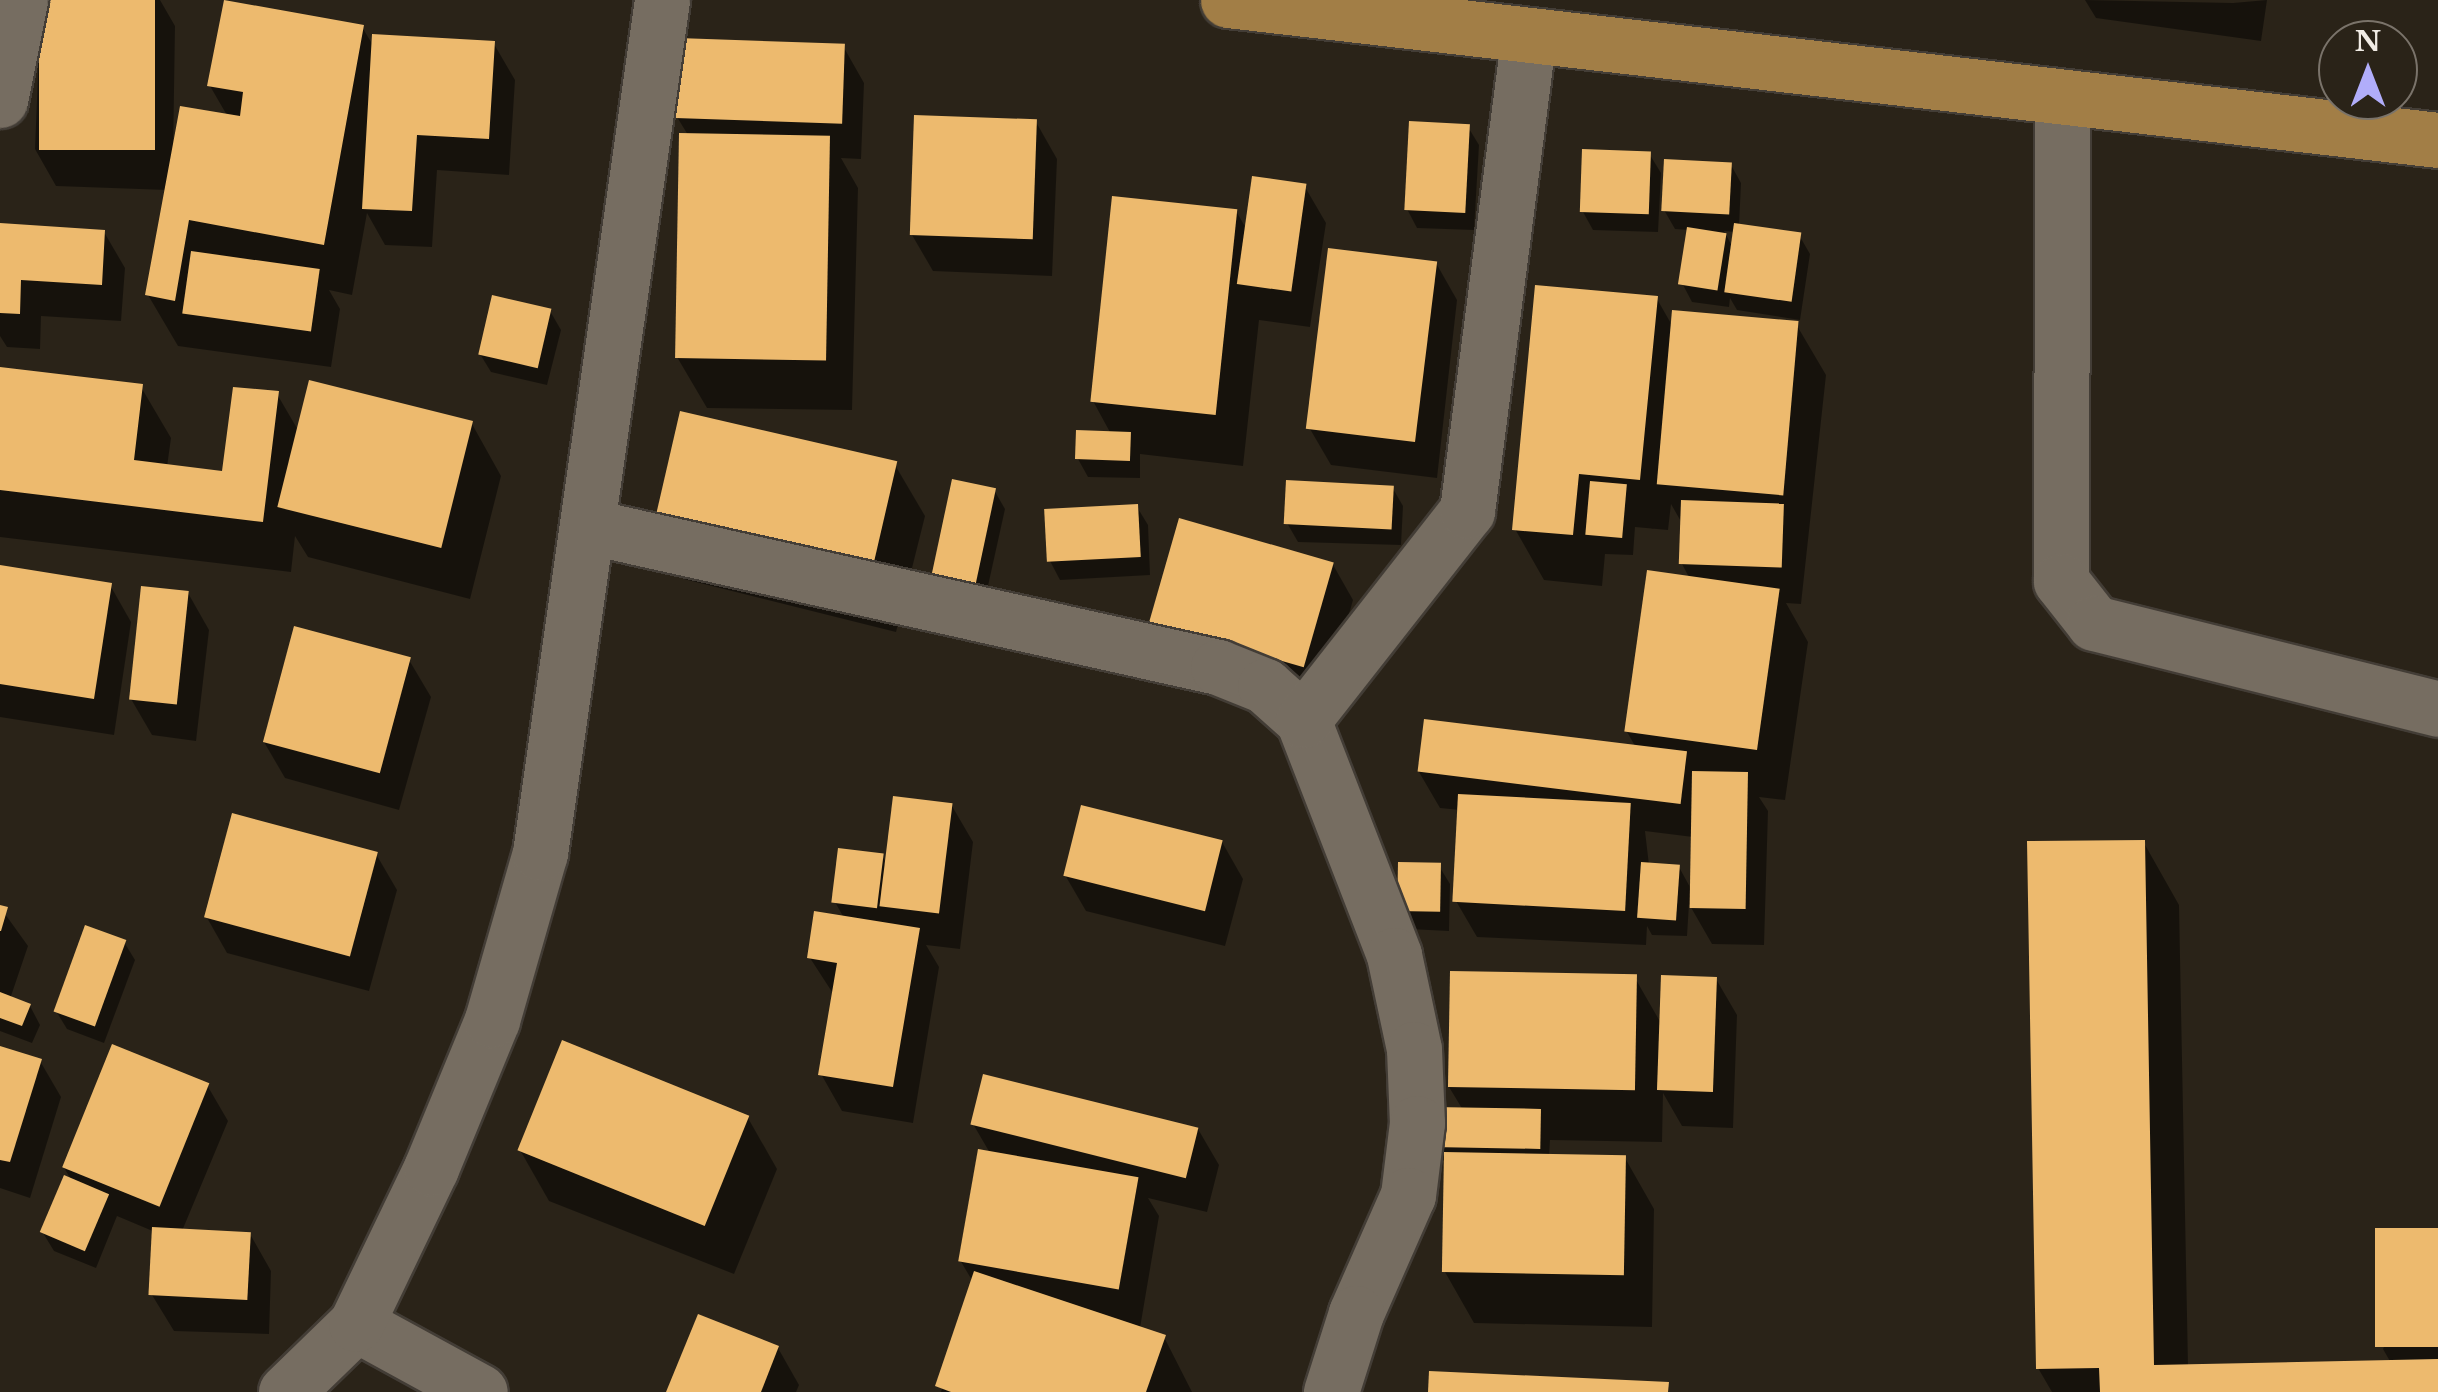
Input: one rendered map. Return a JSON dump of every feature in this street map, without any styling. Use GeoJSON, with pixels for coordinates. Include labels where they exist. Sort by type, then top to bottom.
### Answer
{"type":"FeatureCollection","features":[{"type":"Feature","properties":{"kind":"main road"},"geometry":{"type":"LineString","coordinates":[[1228,0],[2438,140]]}},
{"type":"Feature","properties":{"kind":"street"},"geometry":{"type":"LineString","coordinates":[[0,100],[20,0]]}},
{"type":"Feature","properties":{"kind":"street"},"geometry":{"type":"LineString","coordinates":[[286,1392],[356,1324],[492,1020],[540,853],[662,0]]}},
{"type":"Feature","properties":{"kind":"street"},"geometry":{"type":"LineString","coordinates":[[1303,720],[1467,511],[1530,36]]}},
{"type":"Feature","properties":{"kind":"street"},"geometry":{"type":"LineString","coordinates":[[2062,99],[2061,580],[2094,623],[2438,709]]}},
{"type":"Feature","properties":{"kind":"street"},"geometry":{"type":"LineString","coordinates":[[587,526],[1218,667],[1265,686],[1303,720],[1394,954],[1414,1049],[1417,1123],[1408,1195],[1356,1312],[1331,1392]]}},
{"type":"Feature","properties":{"kind":"street"},"geometry":{"type":"LineString","coordinates":[[356,1324],[480,1392]]}},
{"type":"Feature","properties":{"kind":"building"},"geometry":{"type":"Polygon","coordinates":[[[39,0],[155,0],[155,150],[39,150],[39,0]]]}},
{"type":"Feature","properties":{"kind":"building"},"geometry":{"type":"Polygon","coordinates":[[[224,0],[364,25],[324,245],[189,220],[175,301],[145,295],[180,106],[240,116],[243,92],[207,86],[224,0]]]}},
{"type":"Feature","properties":{"kind":"building"},"geometry":{"type":"Polygon","coordinates":[[[372,34],[495,41],[489,139],[417,135],[412,211],[362,209],[372,34]]]}},
{"type":"Feature","properties":{"kind":"building"},"geometry":{"type":"Polygon","coordinates":[[[678,38],[845,44],[842,124],[675,118],[678,38]]]}},
{"type":"Feature","properties":{"kind":"building"},"geometry":{"type":"Polygon","coordinates":[[[914,115],[1037,119],[1033,239],[910,235],[914,115]]]}},
{"type":"Feature","properties":{"kind":"building"},"geometry":{"type":"Polygon","coordinates":[[[1409,121],[1470,124],[1465,213],[1404,210],[1409,121]]]}},
{"type":"Feature","properties":{"kind":"building"},"geometry":{"type":"Polygon","coordinates":[[[679,133],[830,136],[826,361],[675,358],[679,133]]]}},
{"type":"Feature","properties":{"kind":"building"},"geometry":{"type":"Polygon","coordinates":[[[1582,149],[1651,151],[1649,214],[1580,212],[1582,149]]]}},
{"type":"Feature","properties":{"kind":"building"},"geometry":{"type":"Polygon","coordinates":[[[1664,159],[1732,163],[1729,214],[1661,211],[1664,159]]]}},
{"type":"Feature","properties":{"kind":"building"},"geometry":{"type":"Polygon","coordinates":[[[1252,176],[1306,184],[1291,292],[1237,284],[1252,176]]]}},
{"type":"Feature","properties":{"kind":"building"},"geometry":{"type":"Polygon","coordinates":[[[1112,196],[1237,209],[1216,415],[1090,402],[1112,196]]]}},
{"type":"Feature","properties":{"kind":"building"},"geometry":{"type":"Polygon","coordinates":[[[0,223],[105,230],[102,285],[21,280],[20,314],[0,313],[0,223]]]}},
{"type":"Feature","properties":{"kind":"building"},"geometry":{"type":"Polygon","coordinates":[[[1734,223],[1801,232],[1792,302],[1724,292],[1734,223]]]}},
{"type":"Feature","properties":{"kind":"building"},"geometry":{"type":"Polygon","coordinates":[[[1687,227],[1727,233],[1717,291],[1678,284],[1687,227]]]}},
{"type":"Feature","properties":{"kind":"building"},"geometry":{"type":"Polygon","coordinates":[[[1328,248],[1437,261],[1415,442],[1306,429],[1328,248]]]}},
{"type":"Feature","properties":{"kind":"building"},"geometry":{"type":"Polygon","coordinates":[[[191,251],[320,269],[311,331],[182,313],[191,251]]]}},
{"type":"Feature","properties":{"kind":"building"},"geometry":{"type":"Polygon","coordinates":[[[1535,285],[1658,296],[1640,480],[1579,474],[1573,535],[1512,530],[1535,285]]]}},
{"type":"Feature","properties":{"kind":"building"},"geometry":{"type":"Polygon","coordinates":[[[492,295],[551,309],[538,368],[478,354],[492,295]]]}},
{"type":"Feature","properties":{"kind":"building"},"geometry":{"type":"Polygon","coordinates":[[[1672,310],[1799,321],[1783,495],[1657,484],[1672,310]]]}},
{"type":"Feature","properties":{"kind":"building"},"geometry":{"type":"Polygon","coordinates":[[[0,367],[143,384],[134,460],[222,471],[233,387],[279,391],[263,522],[0,490],[0,367]]]}},
{"type":"Feature","properties":{"kind":"building"},"geometry":{"type":"Polygon","coordinates":[[[309,380],[473,421],[441,548],[277,507],[309,380]]]}},
{"type":"Feature","properties":{"kind":"building"},"geometry":{"type":"Polygon","coordinates":[[[680,411],[897,461],[870,579],[653,529],[680,411]]]}},
{"type":"Feature","properties":{"kind":"building"},"geometry":{"type":"Polygon","coordinates":[[[1076,430],[1131,432],[1130,461],[1075,459],[1076,430]]]}},
{"type":"Feature","properties":{"kind":"building"},"geometry":{"type":"Polygon","coordinates":[[[952,479],[996,488],[973,595],[929,586],[952,479]]]}},
{"type":"Feature","properties":{"kind":"building"},"geometry":{"type":"Polygon","coordinates":[[[1286,480],[1394,486],[1392,530],[1284,524],[1286,480]]]}},
{"type":"Feature","properties":{"kind":"building"},"geometry":{"type":"Polygon","coordinates":[[[1590,481],[1627,484],[1622,538],[1585,535],[1590,481]]]}},
{"type":"Feature","properties":{"kind":"building"},"geometry":{"type":"Polygon","coordinates":[[[1681,500],[1784,504],[1782,568],[1679,564],[1681,500]]]}},
{"type":"Feature","properties":{"kind":"building"},"geometry":{"type":"Polygon","coordinates":[[[1138,504],[1141,557],[1047,562],[1044,509],[1138,504]]]}},
{"type":"Feature","properties":{"kind":"building"},"geometry":{"type":"Polygon","coordinates":[[[1179,518],[1334,562],[1304,667],[1149,623],[1179,518]]]}},
{"type":"Feature","properties":{"kind":"building"},"geometry":{"type":"Polygon","coordinates":[[[0,565],[112,583],[94,699],[0,684],[0,565]]]}},
{"type":"Feature","properties":{"kind":"building"},"geometry":{"type":"Polygon","coordinates":[[[1647,570],[1780,589],[1757,750],[1624,731],[1647,570]]]}},
{"type":"Feature","properties":{"kind":"building"},"geometry":{"type":"Polygon","coordinates":[[[141,586],[189,591],[177,704],[129,699],[141,586]]]}},
{"type":"Feature","properties":{"kind":"building"},"geometry":{"type":"Polygon","coordinates":[[[294,626],[411,657],[380,773],[263,742],[294,626]]]}},
{"type":"Feature","properties":{"kind":"building"},"geometry":{"type":"Polygon","coordinates":[[[1424,719],[1687,751],[1681,804],[1418,772],[1424,719]]]}},
{"type":"Feature","properties":{"kind":"building"},"geometry":{"type":"Polygon","coordinates":[[[1692,771],[1748,772],[1746,909],[1690,908],[1692,771]]]}},
{"type":"Feature","properties":{"kind":"building"},"geometry":{"type":"Polygon","coordinates":[[[1458,794],[1631,803],[1625,911],[1452,902],[1458,794]]]}},
{"type":"Feature","properties":{"kind":"building"},"geometry":{"type":"Polygon","coordinates":[[[893,796],[953,803],[939,913],[879,906],[893,796]]]}},
{"type":"Feature","properties":{"kind":"building"},"geometry":{"type":"Polygon","coordinates":[[[1081,805],[1223,840],[1205,911],[1063,876],[1081,805]]]}},
{"type":"Feature","properties":{"kind":"building"},"geometry":{"type":"Polygon","coordinates":[[[232,813],[378,852],[350,956],[204,917],[232,813]]]}},
{"type":"Feature","properties":{"kind":"building"},"geometry":{"type":"Polygon","coordinates":[[[2145,840],[2154,1365],[2438,1359],[2438,1392],[2100,1392],[2099,1368],[2036,1369],[2027,841],[2145,840]]]}},
{"type":"Feature","properties":{"kind":"building"},"geometry":{"type":"Polygon","coordinates":[[[838,848],[884,854],[877,908],[831,903],[838,848]]]}},
{"type":"Feature","properties":{"kind":"building"},"geometry":{"type":"Polygon","coordinates":[[[1398,862],[1441,863],[1440,912],[1397,911],[1398,862]]]}},
{"type":"Feature","properties":{"kind":"building"},"geometry":{"type":"Polygon","coordinates":[[[1641,862],[1680,865],[1676,921],[1637,918],[1641,862]]]}},
{"type":"Feature","properties":{"kind":"building"},"geometry":{"type":"Polygon","coordinates":[[[0,905],[8,907],[1,931],[0,931],[0,905]]]}},
{"type":"Feature","properties":{"kind":"building"},"geometry":{"type":"Polygon","coordinates":[[[814,911],[920,928],[893,1087],[818,1075],[837,963],[807,958],[814,911]]]}},
{"type":"Feature","properties":{"kind":"building"},"geometry":{"type":"Polygon","coordinates":[[[85,925],[126,940],[95,1027],[54,1011],[85,925]]]}},
{"type":"Feature","properties":{"kind":"building"},"geometry":{"type":"Polygon","coordinates":[[[1450,971],[1637,974],[1635,1090],[1448,1087],[1450,971]]]}},
{"type":"Feature","properties":{"kind":"building"},"geometry":{"type":"Polygon","coordinates":[[[1661,975],[1717,977],[1713,1092],[1657,1090],[1661,975]]]}},
{"type":"Feature","properties":{"kind":"building"},"geometry":{"type":"Polygon","coordinates":[[[0,992],[31,1004],[22,1026],[0,1018],[0,992]]]}},
{"type":"Feature","properties":{"kind":"building"},"geometry":{"type":"Polygon","coordinates":[[[562,1040],[749,1116],[705,1226],[517,1150],[562,1040]]]}},
{"type":"Feature","properties":{"kind":"building"},"geometry":{"type":"Polygon","coordinates":[[[112,1044],[209,1083],[160,1207],[62,1167],[112,1044]]]}},
{"type":"Feature","properties":{"kind":"building"},"geometry":{"type":"Polygon","coordinates":[[[0,1046],[42,1059],[10,1162],[0,1160],[0,1046]]]}},
{"type":"Feature","properties":{"kind":"building"},"geometry":{"type":"Polygon","coordinates":[[[983,1074],[1198,1128],[1186,1178],[970,1124],[983,1074]]]}},
{"type":"Feature","properties":{"kind":"building"},"geometry":{"type":"Polygon","coordinates":[[[1433,1107],[1541,1109],[1540,1149],[1432,1147],[1433,1107]]]}},
{"type":"Feature","properties":{"kind":"building"},"geometry":{"type":"Polygon","coordinates":[[[978,1149],[1139,1177],[1119,1290],[958,1261],[978,1149]]]}},
{"type":"Feature","properties":{"kind":"building"},"geometry":{"type":"Polygon","coordinates":[[[1444,1152],[1626,1155],[1624,1275],[1442,1272],[1444,1152]]]}},
{"type":"Feature","properties":{"kind":"building"},"geometry":{"type":"Polygon","coordinates":[[[64,1175],[109,1194],[85,1251],[40,1232],[64,1175]]]}},
{"type":"Feature","properties":{"kind":"building"},"geometry":{"type":"Polygon","coordinates":[[[152,1227],[251,1232],[247,1300],[148,1295],[152,1227]]]}},
{"type":"Feature","properties":{"kind":"building"},"geometry":{"type":"Polygon","coordinates":[[[2375,1228],[2438,1228],[2438,1347],[2375,1347],[2375,1228]]]}},
{"type":"Feature","properties":{"kind":"building"},"geometry":{"type":"Polygon","coordinates":[[[974,1271],[1166,1335],[1146,1392],[951,1392],[935,1386],[974,1271]]]}},
{"type":"Feature","properties":{"kind":"building"},"geometry":{"type":"Polygon","coordinates":[[[698,1314],[779,1346],[761,1392],[666,1392],[698,1314]]]}},
{"type":"Feature","properties":{"kind":"building"},"geometry":{"type":"Polygon","coordinates":[[[1429,1371],[1669,1382],[1668,1392],[1428,1392],[1429,1371]]]}}]}
